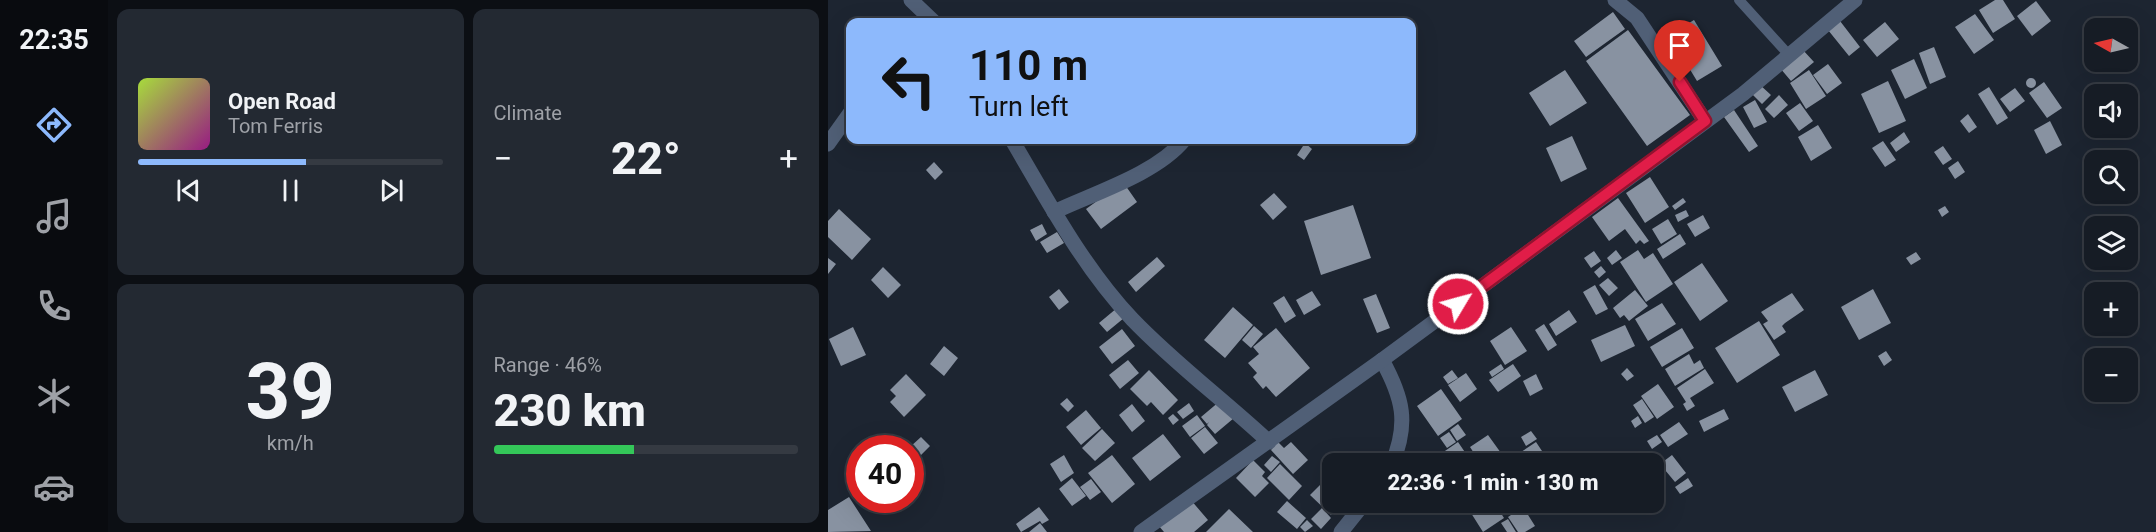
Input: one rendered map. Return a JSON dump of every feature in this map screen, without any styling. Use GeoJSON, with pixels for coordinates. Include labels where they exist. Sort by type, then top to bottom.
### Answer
{"type":"FeatureCollection","features":[{"type":"Feature","properties":{"kind":"street"},"geometry":{"type":"LineString","coordinates":[[910,0],[930,18]]}},
{"type":"Feature","properties":{"kind":"street"},"geometry":{"type":"LineString","coordinates":[[1615,0],[1637,18],[1705,121]]}},
{"type":"Feature","properties":{"kind":"street"},"geometry":{"type":"LineString","coordinates":[[1141,532],[1382,360],[1705,121],[1855,0]]}},
{"type":"Feature","properties":{"kind":"street"},"geometry":{"type":"LineString","coordinates":[[828,144],[846,119]]}},
{"type":"Feature","properties":{"kind":"street"},"geometry":{"type":"LineString","coordinates":[[1014,144],[1054,212],[1101,281],[1132,319],[1269,442]]}},
{"type":"Feature","properties":{"kind":"street"},"geometry":{"type":"LineString","coordinates":[[1054,212],[1139,173],[1167,156],[1180,144]]}},
{"type":"Feature","properties":{"kind":"street"},"geometry":{"type":"LineString","coordinates":[[1382,360],[1396,386],[1404,424],[1402,441],[1397,453]]}},
{"type":"Feature","properties":{"kind":"street"},"geometry":{"type":"LineString","coordinates":[[1341,532],[1356,513]]}},
{"type":"Feature","properties":{"kind":"lane"},"geometry":{"type":"LineString","coordinates":[[1739,0],[1789,55]]}},
{"type":"Feature","properties":{"kind":"building"},"geometry":{"type":"Polygon","coordinates":[[[1995,0],[2003,0],[2015,19],[1993,33],[1979,10],[1995,0]]]}},
{"type":"Feature","properties":{"kind":"building"},"geometry":{"type":"Polygon","coordinates":[[[2036,1],[2051,21],[2032,36],[2017,16],[2036,1]]]}},
{"type":"Feature","properties":{"kind":"building"},"geometry":{"type":"Polygon","coordinates":[[[1613,12],[1625,29],[1586,57],[1574,41],[1613,12]]]}},
{"type":"Feature","properties":{"kind":"building"},"geometry":{"type":"Polygon","coordinates":[[[1975,14],[1994,40],[1974,54],[1955,27],[1975,14]]]}},
{"type":"Feature","properties":{"kind":"building"},"geometry":{"type":"Polygon","coordinates":[[[1694,20],[1722,66],[1697,81],[1669,35],[1694,20]]]}},
{"type":"Feature","properties":{"kind":"building"},"geometry":{"type":"Polygon","coordinates":[[[1840,21],[1860,47],[1849,56],[1828,30],[1840,21]]]}},
{"type":"Feature","properties":{"kind":"building"},"geometry":{"type":"Polygon","coordinates":[[[1885,22],[1899,39],[1877,57],[1863,40],[1885,22]]]}},
{"type":"Feature","properties":{"kind":"building"},"geometry":{"type":"Polygon","coordinates":[[[1628,30],[1690,115],[1647,146],[1586,61],[1628,30]]]}},
{"type":"Feature","properties":{"kind":"building"},"geometry":{"type":"Polygon","coordinates":[[[1934,47],[1946,77],[1930,84],[1919,53],[1934,47]]]}},
{"type":"Feature","properties":{"kind":"building"},"geometry":{"type":"Polygon","coordinates":[[[1802,49],[1814,62],[1791,81],[1780,68],[1802,49]]]}},
{"type":"Feature","properties":{"kind":"building"},"geometry":{"type":"Polygon","coordinates":[[[1914,59],[1927,88],[1905,99],[1891,70],[1914,59]]]}},
{"type":"Feature","properties":{"kind":"building"},"geometry":{"type":"Polygon","coordinates":[[[1828,64],[1842,83],[1827,94],[1813,75],[1828,64]]]}},
{"type":"Feature","properties":{"kind":"building"},"geometry":{"type":"Polygon","coordinates":[[[1565,70],[1587,103],[1550,126],[1529,93],[1565,70]]]}},
{"type":"Feature","properties":{"kind":"building"},"geometry":{"type":"Polygon","coordinates":[[[1809,70],[1826,96],[1806,109],[1790,83],[1809,70]]]}},
{"type":"Feature","properties":{"kind":"building"},"geometry":{"type":"Polygon","coordinates":[[[2031,78],[2035,79],[2035,87],[2031,88],[2027,87],[2026,83],[2027,79],[2031,78]]]}},
{"type":"Feature","properties":{"kind":"building"},"geometry":{"type":"Polygon","coordinates":[[[1888,81],[1906,121],[1879,133],[1861,94],[1888,81]]]}},
{"type":"Feature","properties":{"kind":"building"},"geometry":{"type":"Polygon","coordinates":[[[2044,82],[2062,108],[2047,118],[2029,93],[2044,82]]]}},
{"type":"Feature","properties":{"kind":"building"},"geometry":{"type":"Polygon","coordinates":[[[1759,84],[1771,95],[1762,104],[1751,93],[1759,84]]]}},
{"type":"Feature","properties":{"kind":"building"},"geometry":{"type":"Polygon","coordinates":[[[1989,87],[2008,118],[1997,125],[1978,94],[1989,87]]]}},
{"type":"Feature","properties":{"kind":"building"},"geometry":{"type":"Polygon","coordinates":[[[2015,88],[2025,101],[2010,112],[2000,99],[2015,88]]]}},
{"type":"Feature","properties":{"kind":"building"},"geometry":{"type":"Polygon","coordinates":[[[1779,95],[1788,105],[1774,118],[1765,109],[1779,95]]]}},
{"type":"Feature","properties":{"kind":"building"},"geometry":{"type":"Polygon","coordinates":[[[1755,100],[1767,122],[1754,128],[1743,107],[1755,100]]]}},
{"type":"Feature","properties":{"kind":"building"},"geometry":{"type":"Polygon","coordinates":[[[1800,103],[1813,121],[1799,131],[1786,113],[1800,103]]]}},
{"type":"Feature","properties":{"kind":"building"},"geometry":{"type":"Polygon","coordinates":[[[1734,110],[1758,146],[1749,152],[1724,117],[1734,110]]]}},
{"type":"Feature","properties":{"kind":"building"},"geometry":{"type":"Polygon","coordinates":[[[1968,114],[1977,127],[1969,133],[1960,121],[1968,114]]]}},
{"type":"Feature","properties":{"kind":"building"},"geometry":{"type":"Polygon","coordinates":[[[2050,121],[2062,145],[2046,154],[2034,130],[2050,121]]]}},
{"type":"Feature","properties":{"kind":"building"},"geometry":{"type":"Polygon","coordinates":[[[1818,125],[1832,148],[1811,161],[1798,137],[1818,125]]]}},
{"type":"Feature","properties":{"kind":"building"},"geometry":{"type":"Polygon","coordinates":[[[1904,132],[1910,142],[1896,152],[1890,143],[1904,132]]]}},
{"type":"Feature","properties":{"kind":"building"},"geometry":{"type":"Polygon","coordinates":[[[1572,136],[1587,169],[1561,182],[1546,148],[1572,136]]]}},
{"type":"Feature","properties":{"kind":"building"},"geometry":{"type":"Polygon","coordinates":[[[1883,141],[1896,160],[1885,167],[1872,148],[1883,141]]]}},
{"type":"Feature","properties":{"kind":"building"},"geometry":{"type":"Polygon","coordinates":[[[1304,144],[1312,149],[1304,160],[1297,155],[1304,144]]]}},
{"type":"Feature","properties":{"kind":"building"},"geometry":{"type":"Polygon","coordinates":[[[1943,146],[1952,159],[1943,165],[1934,152],[1943,146]]]}},
{"type":"Feature","properties":{"kind":"building"},"geometry":{"type":"Polygon","coordinates":[[[1958,161],[1965,172],[1955,179],[1948,168],[1958,161]]]}},
{"type":"Feature","properties":{"kind":"building"},"geometry":{"type":"Polygon","coordinates":[[[934,162],[943,172],[935,180],[926,170],[934,162]]]}},
{"type":"Feature","properties":{"kind":"building"},"geometry":{"type":"Polygon","coordinates":[[[1650,177],[1669,207],[1645,223],[1626,193],[1650,177]]]}},
{"type":"Feature","properties":{"kind":"building"},"geometry":{"type":"Polygon","coordinates":[[[1123,182],[1137,202],[1101,229],[1086,209],[1123,182]]]}},
{"type":"Feature","properties":{"kind":"building"},"geometry":{"type":"Polygon","coordinates":[[[1274,193],[1287,207],[1273,220],[1260,205],[1274,193]]]}},
{"type":"Feature","properties":{"kind":"building"},"geometry":{"type":"Polygon","coordinates":[[[1618,198],[1649,241],[1644,244],[1640,240],[1636,244],[1625,229],[1609,241],[1592,217],[1618,198]]]}},
{"type":"Feature","properties":{"kind":"building"},"geometry":{"type":"Polygon","coordinates":[[[1683,198],[1686,202],[1675,210],[1672,206],[1683,198]]]}},
{"type":"Feature","properties":{"kind":"building"},"geometry":{"type":"Polygon","coordinates":[[[1353,205],[1371,258],[1321,275],[1304,221],[1353,205]]]}},
{"type":"Feature","properties":{"kind":"building"},"geometry":{"type":"Polygon","coordinates":[[[1945,206],[1949,212],[1942,217],[1938,210],[1945,206]]]}},
{"type":"Feature","properties":{"kind":"building"},"geometry":{"type":"Polygon","coordinates":[[[839,209],[871,239],[852,260],[828,237],[828,221],[839,209]]]}},
{"type":"Feature","properties":{"kind":"building"},"geometry":{"type":"Polygon","coordinates":[[[1686,210],[1689,216],[1678,222],[1675,215],[1686,210]]]}},
{"type":"Feature","properties":{"kind":"building"},"geometry":{"type":"Polygon","coordinates":[[[1703,215],[1710,228],[1695,237],[1687,224],[1703,215]]]}},
{"type":"Feature","properties":{"kind":"building"},"geometry":{"type":"Polygon","coordinates":[[[1668,219],[1677,234],[1661,244],[1652,229],[1668,219]]]}},
{"type":"Feature","properties":{"kind":"building"},"geometry":{"type":"Polygon","coordinates":[[[1042,224],[1047,234],[1036,241],[1030,230],[1042,224]]]}},
{"type":"Feature","properties":{"kind":"building"},"geometry":{"type":"Polygon","coordinates":[[[1057,232],[1064,243],[1047,253],[1040,242],[1057,232]]]}},
{"type":"Feature","properties":{"kind":"building"},"geometry":{"type":"Polygon","coordinates":[[[1680,234],[1686,244],[1663,259],[1657,249],[1680,234]]]}},
{"type":"Feature","properties":{"kind":"building"},"geometry":{"type":"Polygon","coordinates":[[[1616,250],[1622,258],[1612,265],[1607,258],[1616,250]]]}},
{"type":"Feature","properties":{"kind":"building"},"geometry":{"type":"Polygon","coordinates":[[[1638,250],[1644,259],[1653,253],[1673,284],[1646,302],[1620,262],[1638,250]]]}},
{"type":"Feature","properties":{"kind":"building"},"geometry":{"type":"Polygon","coordinates":[[[1594,251],[1601,261],[1591,268],[1584,258],[1594,251]]]}},
{"type":"Feature","properties":{"kind":"building"},"geometry":{"type":"Polygon","coordinates":[[[1916,252],[1921,259],[1911,265],[1906,258],[1916,252]]]}},
{"type":"Feature","properties":{"kind":"building"},"geometry":{"type":"Polygon","coordinates":[[[1157,257],[1165,266],[1136,292],[1128,282],[1157,257]]]}},
{"type":"Feature","properties":{"kind":"building"},"geometry":{"type":"Polygon","coordinates":[[[828,258],[836,264],[828,274],[828,258]]]}},
{"type":"Feature","properties":{"kind":"building"},"geometry":{"type":"Polygon","coordinates":[[[1702,263],[1728,301],[1700,321],[1674,282],[1702,263]]]}},
{"type":"Feature","properties":{"kind":"building"},"geometry":{"type":"Polygon","coordinates":[[[1601,266],[1606,272],[1599,278],[1594,272],[1601,266]]]}},
{"type":"Feature","properties":{"kind":"building"},"geometry":{"type":"Polygon","coordinates":[[[883,267],[901,285],[888,298],[871,280],[883,267]]]}},
{"type":"Feature","properties":{"kind":"building"},"geometry":{"type":"Polygon","coordinates":[[[1608,278],[1618,288],[1609,296],[1599,285],[1608,278]]]}},
{"type":"Feature","properties":{"kind":"building"},"geometry":{"type":"Polygon","coordinates":[[[1595,285],[1608,309],[1596,315],[1583,292],[1595,285]]]}},
{"type":"Feature","properties":{"kind":"building"},"geometry":{"type":"Polygon","coordinates":[[[1059,289],[1069,302],[1059,310],[1049,297],[1059,289]]]}},
{"type":"Feature","properties":{"kind":"building"},"geometry":{"type":"Polygon","coordinates":[[[1873,289],[1891,323],[1859,340],[1841,307],[1873,289]]]}},
{"type":"Feature","properties":{"kind":"building"},"geometry":{"type":"Polygon","coordinates":[[[1635,290],[1648,306],[1629,321],[1624,315],[1620,318],[1613,308],[1635,290]]]}},
{"type":"Feature","properties":{"kind":"building"},"geometry":{"type":"Polygon","coordinates":[[[1312,291],[1321,305],[1304,315],[1296,300],[1312,291]]]}},
{"type":"Feature","properties":{"kind":"building"},"geometry":{"type":"Polygon","coordinates":[[[1792,293],[1804,310],[1782,326],[1786,332],[1774,340],[1763,324],[1768,321],[1761,312],[1792,293]]]}},
{"type":"Feature","properties":{"kind":"building"},"geometry":{"type":"Polygon","coordinates":[[[1376,294],[1390,328],[1377,333],[1363,299],[1376,294]]]}},
{"type":"Feature","properties":{"kind":"building"},"geometry":{"type":"Polygon","coordinates":[[[1284,296],[1296,316],[1285,323],[1273,303],[1284,296]]]}},
{"type":"Feature","properties":{"kind":"building"},"geometry":{"type":"Polygon","coordinates":[[[1662,303],[1676,324],[1648,341],[1635,319],[1662,303]]]}},
{"type":"Feature","properties":{"kind":"building"},"geometry":{"type":"Polygon","coordinates":[[[1233,307],[1253,325],[1225,358],[1204,340],[1233,307]]]}},
{"type":"Feature","properties":{"kind":"building"},"geometry":{"type":"Polygon","coordinates":[[[1117,308],[1124,318],[1107,332],[1099,323],[1117,308]]]}},
{"type":"Feature","properties":{"kind":"building"},"geometry":{"type":"Polygon","coordinates":[[[1569,310],[1577,322],[1556,336],[1549,324],[1569,310]]]}},
{"type":"Feature","properties":{"kind":"building"},"geometry":{"type":"Polygon","coordinates":[[[1759,321],[1780,355],[1737,383],[1715,348],[1759,321]]]}},
{"type":"Feature","properties":{"kind":"building"},"geometry":{"type":"Polygon","coordinates":[[[1544,324],[1557,345],[1548,351],[1535,330],[1544,324]]]}},
{"type":"Feature","properties":{"kind":"building"},"geometry":{"type":"Polygon","coordinates":[[[1625,325],[1635,346],[1601,362],[1591,340],[1625,325]]]}},
{"type":"Feature","properties":{"kind":"building"},"geometry":{"type":"Polygon","coordinates":[[[1254,326],[1263,334],[1251,348],[1242,340],[1254,326]]]}},
{"type":"Feature","properties":{"kind":"building"},"geometry":{"type":"Polygon","coordinates":[[[853,327],[866,355],[841,366],[829,339],[853,327]]]}},
{"type":"Feature","properties":{"kind":"building"},"geometry":{"type":"Polygon","coordinates":[[[1511,327],[1527,351],[1505,365],[1490,341],[1511,327]]]}},
{"type":"Feature","properties":{"kind":"building"},"geometry":{"type":"Polygon","coordinates":[[[1276,328],[1310,368],[1276,397],[1266,386],[1263,389],[1253,377],[1257,373],[1248,363],[1259,354],[1253,347],[1276,328]]]}},
{"type":"Feature","properties":{"kind":"building"},"geometry":{"type":"Polygon","coordinates":[[[1682,328],[1694,348],[1662,367],[1650,347],[1682,328]]]}},
{"type":"Feature","properties":{"kind":"building"},"geometry":{"type":"Polygon","coordinates":[[[1122,329],[1135,346],[1112,364],[1099,347],[1122,329]]]}},
{"type":"Feature","properties":{"kind":"building"},"geometry":{"type":"Polygon","coordinates":[[[944,346],[958,358],[944,376],[930,364],[944,346]]]}},
{"type":"Feature","properties":{"kind":"building"},"geometry":{"type":"Polygon","coordinates":[[[1886,351],[1892,360],[1884,366],[1878,356],[1886,351]]]}},
{"type":"Feature","properties":{"kind":"building"},"geometry":{"type":"Polygon","coordinates":[[[1689,354],[1694,364],[1700,360],[1704,368],[1675,386],[1665,369],[1689,354]]]}},
{"type":"Feature","properties":{"kind":"building"},"geometry":{"type":"Polygon","coordinates":[[[1128,360],[1139,373],[1120,389],[1109,375],[1128,360]]]}},
{"type":"Feature","properties":{"kind":"building"},"geometry":{"type":"Polygon","coordinates":[[[1501,364],[1504,369],[1492,377],[1489,372],[1501,364]]]}},
{"type":"Feature","properties":{"kind":"building"},"geometry":{"type":"Polygon","coordinates":[[[1513,364],[1521,376],[1498,392],[1489,380],[1513,364]]]}},
{"type":"Feature","properties":{"kind":"building"},"geometry":{"type":"Polygon","coordinates":[[[1627,368],[1634,376],[1627,381],[1621,374],[1627,368]]]}},
{"type":"Feature","properties":{"kind":"building"},"geometry":{"type":"Polygon","coordinates":[[[1705,369],[1714,383],[1690,398],[1695,406],[1687,411],[1683,404],[1686,402],[1677,388],[1705,369]]]}},
{"type":"Feature","properties":{"kind":"building"},"geometry":{"type":"Polygon","coordinates":[[[1149,370],[1178,400],[1163,415],[1151,402],[1147,406],[1130,389],[1149,370]]]}},
{"type":"Feature","properties":{"kind":"building"},"geometry":{"type":"Polygon","coordinates":[[[1452,370],[1458,378],[1448,384],[1443,377],[1452,370]]]}},
{"type":"Feature","properties":{"kind":"building"},"geometry":{"type":"Polygon","coordinates":[[[1815,370],[1828,395],[1795,412],[1782,387],[1815,370]]]}},
{"type":"Feature","properties":{"kind":"building"},"geometry":{"type":"Polygon","coordinates":[[[1466,373],[1477,389],[1460,402],[1448,385],[1466,373]]]}},
{"type":"Feature","properties":{"kind":"building"},"geometry":{"type":"Polygon","coordinates":[[[906,374],[926,395],[904,417],[890,402],[896,396],[890,390],[906,374]]]}},
{"type":"Feature","properties":{"kind":"building"},"geometry":{"type":"Polygon","coordinates":[[[1536,374],[1543,389],[1530,396],[1523,381],[1536,374]]]}},
{"type":"Feature","properties":{"kind":"building"},"geometry":{"type":"Polygon","coordinates":[[[1658,384],[1674,407],[1657,419],[1641,396],[1658,384]]]}},
{"type":"Feature","properties":{"kind":"building"},"geometry":{"type":"Polygon","coordinates":[[[1441,389],[1462,419],[1438,436],[1417,406],[1441,389]]]}},
{"type":"Feature","properties":{"kind":"building"},"geometry":{"type":"Polygon","coordinates":[[[1067,398],[1074,406],[1068,412],[1060,404],[1067,398]]]}},
{"type":"Feature","properties":{"kind":"building"},"geometry":{"type":"Polygon","coordinates":[[[1642,399],[1654,417],[1645,423],[1633,405],[1642,399]]]}},
{"type":"Feature","properties":{"kind":"building"},"geometry":{"type":"Polygon","coordinates":[[[1220,401],[1234,418],[1215,434],[1207,425],[1209,422],[1207,424],[1201,417],[1220,401]]]}},
{"type":"Feature","properties":{"kind":"building"},"geometry":{"type":"Polygon","coordinates":[[[1189,403],[1194,411],[1183,419],[1177,412],[1189,403]]]}},
{"type":"Feature","properties":{"kind":"building"},"geometry":{"type":"Polygon","coordinates":[[[1132,404],[1145,421],[1132,432],[1119,415],[1132,404]]]}},
{"type":"Feature","properties":{"kind":"building"},"geometry":{"type":"Polygon","coordinates":[[[1724,409],[1729,419],[1704,432],[1699,421],[1724,409]]]}},
{"type":"Feature","properties":{"kind":"building"},"geometry":{"type":"Polygon","coordinates":[[[1086,410],[1101,428],[1081,445],[1066,427],[1086,410]]]}},
{"type":"Feature","properties":{"kind":"building"},"geometry":{"type":"Polygon","coordinates":[[[1173,414],[1179,420],[1173,425],[1168,418],[1173,414]]]}},
{"type":"Feature","properties":{"kind":"building"},"geometry":{"type":"Polygon","coordinates":[[[1197,415],[1205,426],[1190,437],[1182,426],[1197,415]]]}},
{"type":"Feature","properties":{"kind":"building"},"geometry":{"type":"Polygon","coordinates":[[[1638,416],[1642,423],[1635,428],[1631,421],[1638,416]]]}},
{"type":"Feature","properties":{"kind":"building"},"geometry":{"type":"Polygon","coordinates":[[[1679,422],[1688,434],[1668,447],[1660,435],[1679,422]]]}},
{"type":"Feature","properties":{"kind":"building"},"geometry":{"type":"Polygon","coordinates":[[[1458,424],[1466,435],[1457,441],[1450,430],[1458,424]]]}},
{"type":"Feature","properties":{"kind":"building"},"geometry":{"type":"Polygon","coordinates":[[[1205,427],[1218,443],[1204,454],[1191,438],[1205,427]]]}},
{"type":"Feature","properties":{"kind":"building"},"geometry":{"type":"Polygon","coordinates":[[[1102,429],[1115,443],[1095,461],[1082,448],[1102,429]]]}},
{"type":"Feature","properties":{"kind":"building"},"geometry":{"type":"Polygon","coordinates":[[[1531,431],[1537,439],[1526,446],[1521,437],[1531,431]]]}},
{"type":"Feature","properties":{"kind":"building"},"geometry":{"type":"Polygon","coordinates":[[[1449,432],[1456,442],[1447,448],[1440,438],[1449,432]]]}},
{"type":"Feature","properties":{"kind":"building"},"geometry":{"type":"Polygon","coordinates":[[[1163,434],[1181,457],[1150,481],[1132,458],[1163,434]]]}},
{"type":"Feature","properties":{"kind":"building"},"geometry":{"type":"Polygon","coordinates":[[[1488,435],[1501,453],[1474,453],[1470,447],[1488,435]]]}},
{"type":"Feature","properties":{"kind":"building"},"geometry":{"type":"Polygon","coordinates":[[[1657,435],[1662,442],[1652,449],[1647,441],[1657,435]]]}},
{"type":"Feature","properties":{"kind":"building"},"geometry":{"type":"Polygon","coordinates":[[[924,440],[930,446],[924,452],[924,440]]]}},
{"type":"Feature","properties":{"kind":"building"},"geometry":{"type":"Polygon","coordinates":[[[1278,442],[1284,448],[1291,442],[1308,460],[1293,474],[1271,450],[1278,442]]]}},
{"type":"Feature","properties":{"kind":"building"},"geometry":{"type":"Polygon","coordinates":[[[1458,442],[1466,453],[1442,453],[1458,442]]]}},
{"type":"Feature","properties":{"kind":"building"},"geometry":{"type":"Polygon","coordinates":[[[1536,442],[1543,453],[1522,453],[1536,442]]]}},
{"type":"Feature","properties":{"kind":"building"},"geometry":{"type":"Polygon","coordinates":[[[1064,455],[1074,473],[1061,482],[1050,464],[1064,455]]]}},
{"type":"Feature","properties":{"kind":"building"},"geometry":{"type":"Polygon","coordinates":[[[1112,455],[1135,484],[1112,503],[1088,473],[1112,455]]]}},
{"type":"Feature","properties":{"kind":"building"},"geometry":{"type":"Polygon","coordinates":[[[1672,455],[1686,473],[1675,482],[1664,469],[1664,461],[1672,455]]]}},
{"type":"Feature","properties":{"kind":"building"},"geometry":{"type":"Polygon","coordinates":[[[1272,456],[1280,462],[1271,472],[1264,465],[1272,456]]]}},
{"type":"Feature","properties":{"kind":"building"},"geometry":{"type":"Polygon","coordinates":[[[1253,460],[1265,472],[1262,476],[1269,483],[1255,497],[1236,478],[1253,460]]]}},
{"type":"Feature","properties":{"kind":"building"},"geometry":{"type":"Polygon","coordinates":[[[1280,464],[1302,486],[1289,500],[1267,478],[1280,464]]]}},
{"type":"Feature","properties":{"kind":"building"},"geometry":{"type":"Polygon","coordinates":[[[1072,478],[1086,496],[1072,506],[1059,489],[1072,478]]]}},
{"type":"Feature","properties":{"kind":"building"},"geometry":{"type":"Polygon","coordinates":[[[1688,478],[1693,486],[1680,494],[1675,487],[1688,478]]]}},
{"type":"Feature","properties":{"kind":"building"},"geometry":{"type":"Polygon","coordinates":[[[1091,479],[1101,492],[1090,500],[1080,487],[1091,479]]]}},
{"type":"Feature","properties":{"kind":"building"},"geometry":{"type":"Polygon","coordinates":[[[1322,483],[1322,506],[1310,495],[1322,483]]]}},
{"type":"Feature","properties":{"kind":"building"},"geometry":{"type":"Polygon","coordinates":[[[846,499],[846,513],[859,513],[871,531],[828,532],[828,510],[846,499]]]}},
{"type":"Feature","properties":{"kind":"building"},"geometry":{"type":"Polygon","coordinates":[[[1190,499],[1208,520],[1194,532],[1164,532],[1158,525],[1190,499]]]}},
{"type":"Feature","properties":{"kind":"building"},"geometry":{"type":"Polygon","coordinates":[[[1287,501],[1306,518],[1297,529],[1277,512],[1287,501]]]}},
{"type":"Feature","properties":{"kind":"building"},"geometry":{"type":"Polygon","coordinates":[[[1039,507],[1049,520],[1042,524],[1040,521],[1021,532],[1016,524],[1039,507]]]}},
{"type":"Feature","properties":{"kind":"building"},"geometry":{"type":"Polygon","coordinates":[[[1322,508],[1322,513],[1326,513],[1331,518],[1321,529],[1311,519],[1322,508]]]}},
{"type":"Feature","properties":{"kind":"building"},"geometry":{"type":"Polygon","coordinates":[[[1229,509],[1253,532],[1206,532],[1229,509]]]}},
{"type":"Feature","properties":{"kind":"building"},"geometry":{"type":"Polygon","coordinates":[[[1471,513],[1501,513],[1504,518],[1483,532],[1471,513]]]}},
{"type":"Feature","properties":{"kind":"building"},"geometry":{"type":"Polygon","coordinates":[[[1514,513],[1527,513],[1535,526],[1525,532],[1518,532],[1508,517],[1514,513]]]}},
{"type":"Feature","properties":{"kind":"building"},"geometry":{"type":"Polygon","coordinates":[[[1508,519],[1516,532],[1507,532],[1501,523],[1508,519]]]}},
{"type":"Feature","properties":{"kind":"building"},"geometry":{"type":"Polygon","coordinates":[[[1307,520],[1313,526],[1305,532],[1300,527],[1307,520]]]}},
{"type":"Feature","properties":{"kind":"building"},"geometry":{"type":"Polygon","coordinates":[[[1040,523],[1047,532],[1029,532],[1040,523]]]}},
{"type":"Feature","properties":{"kind":"route"},"geometry":{"type":"LineString","coordinates":[[1458,304],[1705,121],[1680,82]]}}]}
